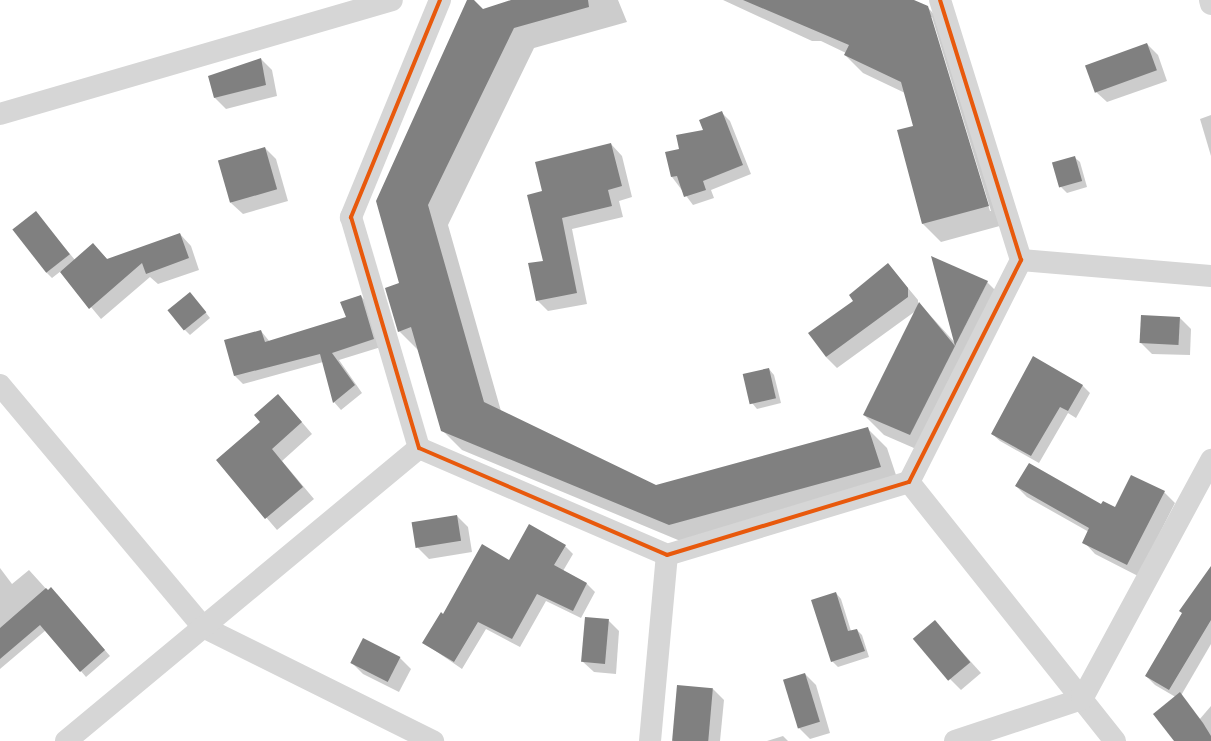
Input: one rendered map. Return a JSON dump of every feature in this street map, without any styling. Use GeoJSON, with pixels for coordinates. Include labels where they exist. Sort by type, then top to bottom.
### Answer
{"type":"FeatureCollection","features":[{"type":"Feature","properties":{"kind":"street"},"geometry":{"type":"LineString","coordinates":[[0,114],[354,5],[392,0]]}},
{"type":"Feature","properties":{"kind":"street"},"geometry":{"type":"LineString","coordinates":[[419,448],[351,217],[440,0]]}},
{"type":"Feature","properties":{"kind":"street"},"geometry":{"type":"LineString","coordinates":[[419,448],[667,555],[909,482],[1021,260],[940,0]]}},
{"type":"Feature","properties":{"kind":"street"},"geometry":{"type":"LineString","coordinates":[[1210,0],[1211,4]]}},
{"type":"Feature","properties":{"kind":"street"},"geometry":{"type":"LineString","coordinates":[[1021,260],[1211,276]]}},
{"type":"Feature","properties":{"kind":"street"},"geometry":{"type":"LineString","coordinates":[[0,385],[203,627],[433,741]]}},
{"type":"Feature","properties":{"kind":"street"},"geometry":{"type":"LineString","coordinates":[[66,741],[419,448]]}},
{"type":"Feature","properties":{"kind":"street"},"geometry":{"type":"LineString","coordinates":[[955,741],[1082,699],[1211,460]]}},
{"type":"Feature","properties":{"kind":"street"},"geometry":{"type":"LineString","coordinates":[[909,482],[1115,741]]}},
{"type":"Feature","properties":{"kind":"street"},"geometry":{"type":"LineString","coordinates":[[650,741],[667,555]]}},
{"type":"Feature","properties":{"kind":"building"},"geometry":{"type":"Polygon","coordinates":[[[467,0],[474,0],[483,9],[511,0],[588,0],[589,7],[514,28],[428,205],[484,402],[656,485],[868,427],[881,467],[669,525],[441,431],[411,327],[398,332],[385,288],[399,283],[376,201],[467,0]]]}},
{"type":"Feature","properties":{"kind":"building"},"geometry":{"type":"Polygon","coordinates":[[[743,0],[914,0],[928,6],[989,206],[922,224],[897,130],[913,126],[901,82],[844,55],[849,45],[743,0]]]}},
{"type":"Feature","properties":{"kind":"building"},"geometry":{"type":"Polygon","coordinates":[[[1147,43],[1157,70],[1095,93],[1085,66],[1147,43]]]}},
{"type":"Feature","properties":{"kind":"building"},"geometry":{"type":"Polygon","coordinates":[[[261,58],[266,85],[214,98],[208,76],[261,58]]]}},
{"type":"Feature","properties":{"kind":"building"},"geometry":{"type":"Polygon","coordinates":[[[722,111],[743,165],[703,181],[706,190],[684,197],[677,176],[671,177],[665,152],[679,149],[676,135],[703,130],[699,120],[722,111]]]}},
{"type":"Feature","properties":{"kind":"building"},"geometry":{"type":"Polygon","coordinates":[[[611,143],[622,186],[608,190],[612,206],[562,218],[577,293],[536,301],[528,263],[543,261],[527,195],[542,191],[535,162],[611,143]]]}},
{"type":"Feature","properties":{"kind":"building"},"geometry":{"type":"Polygon","coordinates":[[[265,147],[277,189],[230,203],[218,161],[265,147]]]}},
{"type":"Feature","properties":{"kind":"building"},"geometry":{"type":"Polygon","coordinates":[[[1075,156],[1082,181],[1059,188],[1052,163],[1075,156]]]}},
{"type":"Feature","properties":{"kind":"building"},"geometry":{"type":"Polygon","coordinates":[[[36,211],[70,254],[46,273],[12,229],[36,211]]]}},
{"type":"Feature","properties":{"kind":"building"},"geometry":{"type":"Polygon","coordinates":[[[180,233],[189,258],[146,274],[142,263],[89,309],[60,272],[93,243],[107,259],[180,233]]]}},
{"type":"Feature","properties":{"kind":"building"},"geometry":{"type":"Polygon","coordinates":[[[931,256],[988,281],[955,346],[931,256]]]}},
{"type":"Feature","properties":{"kind":"building"},"geometry":{"type":"Polygon","coordinates":[[[888,263],[908,288],[908,297],[826,357],[808,333],[853,301],[849,295],[888,263]]]}},
{"type":"Feature","properties":{"kind":"building"},"geometry":{"type":"Polygon","coordinates":[[[190,292],[206,312],[184,330],[167,310],[190,292]]]}},
{"type":"Feature","properties":{"kind":"building"},"geometry":{"type":"Polygon","coordinates":[[[361,295],[374,339],[332,353],[355,385],[333,403],[320,354],[234,376],[224,340],[261,330],[265,342],[346,317],[340,302],[361,295]]]}},
{"type":"Feature","properties":{"kind":"building"},"geometry":{"type":"Polygon","coordinates":[[[919,302],[955,346],[910,435],[863,415],[919,302]]]}},
{"type":"Feature","properties":{"kind":"building"},"geometry":{"type":"Polygon","coordinates":[[[1141,315],[1180,317],[1178,345],[1140,343],[1141,315]]]}},
{"type":"Feature","properties":{"kind":"building"},"geometry":{"type":"Polygon","coordinates":[[[1033,356],[1083,385],[1068,411],[1060,407],[1031,456],[991,434],[1033,356]]]}},
{"type":"Feature","properties":{"kind":"building"},"geometry":{"type":"Polygon","coordinates":[[[769,368],[776,398],[750,404],[743,374],[769,368]]]}},
{"type":"Feature","properties":{"kind":"building"},"geometry":{"type":"Polygon","coordinates":[[[278,394],[302,422],[272,449],[303,487],[265,519],[216,460],[260,422],[254,415],[278,394]]]}},
{"type":"Feature","properties":{"kind":"building"},"geometry":{"type":"Polygon","coordinates":[[[1029,463],[1101,504],[1103,501],[1115,507],[1131,475],[1165,491],[1127,565],[1082,543],[1089,528],[1015,486],[1029,463]]]}},
{"type":"Feature","properties":{"kind":"building"},"geometry":{"type":"Polygon","coordinates":[[[457,515],[461,541],[416,548],[412,522],[457,515]]]}},
{"type":"Feature","properties":{"kind":"building"},"geometry":{"type":"Polygon","coordinates":[[[529,524],[566,545],[554,565],[587,583],[573,611],[537,594],[512,639],[478,622],[454,662],[422,643],[441,612],[443,614],[482,544],[509,560],[529,524]]]}},
{"type":"Feature","properties":{"kind":"building"},"geometry":{"type":"Polygon","coordinates":[[[1211,566],[1211,620],[1169,690],[1145,676],[1182,613],[1179,611],[1211,566]]]}},
{"type":"Feature","properties":{"kind":"building"},"geometry":{"type":"Polygon","coordinates":[[[51,587],[105,650],[80,672],[40,625],[0,659],[0,628],[46,588],[48,590],[51,587]]]}},
{"type":"Feature","properties":{"kind":"building"},"geometry":{"type":"Polygon","coordinates":[[[836,592],[848,631],[857,629],[865,651],[831,662],[811,600],[836,592]]]}},
{"type":"Feature","properties":{"kind":"building"},"geometry":{"type":"Polygon","coordinates":[[[585,617],[609,619],[605,664],[581,662],[585,617]]]}},
{"type":"Feature","properties":{"kind":"building"},"geometry":{"type":"Polygon","coordinates":[[[935,620],[970,662],[948,681],[913,639],[935,620]]]}},
{"type":"Feature","properties":{"kind":"building"},"geometry":{"type":"Polygon","coordinates":[[[363,638],[400,657],[388,682],[350,663],[363,638]]]}},
{"type":"Feature","properties":{"kind":"building"},"geometry":{"type":"Polygon","coordinates":[[[805,673],[820,722],[798,728],[783,680],[805,673]]]}},
{"type":"Feature","properties":{"kind":"building"},"geometry":{"type":"Polygon","coordinates":[[[677,685],[713,688],[708,741],[672,741],[677,685]]]}},
{"type":"Feature","properties":{"kind":"building"},"geometry":{"type":"Polygon","coordinates":[[[1180,692],[1203,723],[1211,736],[1211,741],[1174,741],[1153,714],[1180,692]]]}},
{"type":"Feature","properties":{"kind":"cycle path"},"geometry":{"type":"LineString","coordinates":[[440,0],[351,217],[419,448],[667,555],[909,482],[1021,260],[940,0]]}}]}
